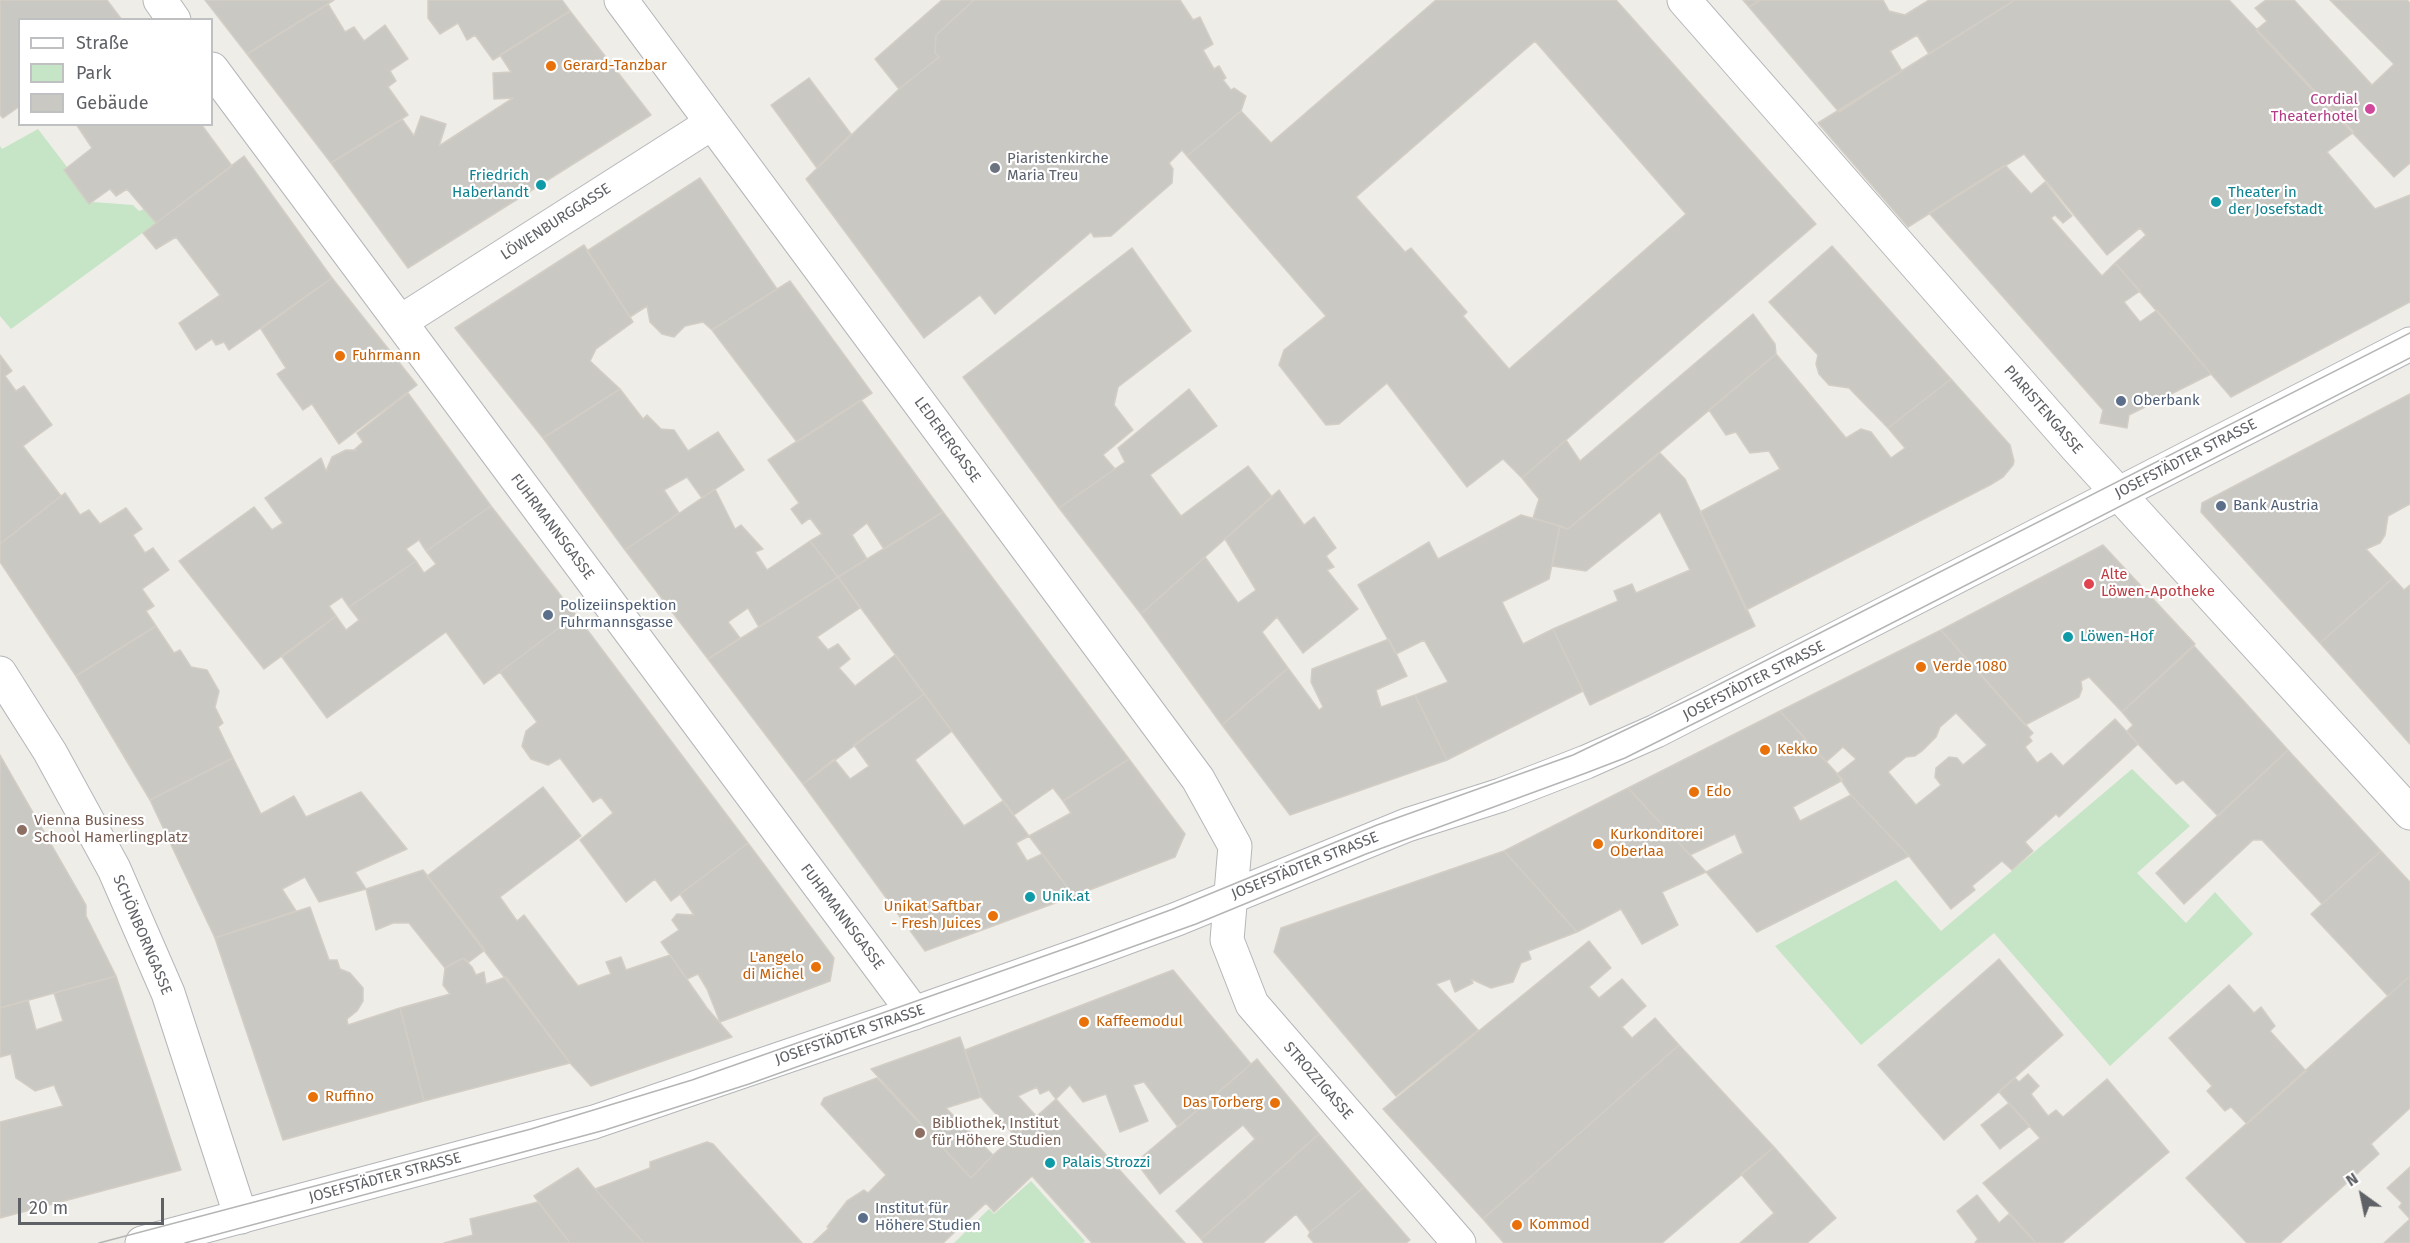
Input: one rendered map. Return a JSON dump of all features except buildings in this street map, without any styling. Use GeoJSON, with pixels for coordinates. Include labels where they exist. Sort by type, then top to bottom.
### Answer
{"type":"FeatureCollection","features":[{"type":"Feature","properties":{"kind":"street"},"geometry":{"type":"LineString","coordinates":[[160,0],[173,18]]}},
{"type":"Feature","properties":{"kind":"street","name":"LEDERERGASSE"},"geometry":{"type":"LineString","coordinates":[[621,0],[1198,779],[1235,846],[1230,896]]}},
{"type":"Feature","properties":{"kind":"street","name":"PIARISTENGASSE"},"geometry":{"type":"LineString","coordinates":[[1684,0],[2118,493],[2410,813]]}},
{"type":"Feature","properties":{"kind":"street","name":"FUHRMANNSGASSE"},"geometry":{"type":"LineString","coordinates":[[213,70],[914,1013]]}},
{"type":"Feature","properties":{"kind":"street","name":"LÖWENBURGGASSE"},"geometry":{"type":"LineString","coordinates":[[400,322],[712,123]]}},
{"type":"Feature","properties":{"kind":"street","name":"JOSEFSTÄDTER STRASSE"},"geometry":{"type":"LineString","coordinates":[[142,1243],[594,1122],[914,1013],[1144,931],[1407,825],[1522,786],[1656,731],[2410,344]]}},
{"type":"Feature","properties":{"kind":"street","name":"SCHÖNBORNGASSE"},"geometry":{"type":"LineString","coordinates":[[0,673],[50,752],[114,869],[168,993],[241,1217]]}},
{"type":"Feature","properties":{"kind":"street","name":"STROZZIGASSE"},"geometry":{"type":"LineString","coordinates":[[1230,896],[1227,940],[1252,1004],[1459,1243]]}},
{"type":"Feature","properties":{"kind":"green space"},"geometry":{"type":"Polygon","coordinates":[[[38,129],[67,167],[64,170],[89,204],[93,202],[133,205],[139,211],[144,209],[156,223],[11,329],[0,316],[0,146],[2,149],[38,129]]]}},
{"type":"Feature","properties":{"kind":"green space"},"geometry":{"type":"Polygon","coordinates":[[[2132,769],[2190,826],[2137,873],[2186,923],[2215,892],[2253,934],[2110,1066],[1994,933],[1861,1045],[1775,946],[1896,880],[1941,931],[2132,769]]]}},
{"type":"Feature","properties":{"kind":"green space"},"geometry":{"type":"Polygon","coordinates":[[[1031,1181],[1085,1241],[1083,1243],[954,1243],[989,1209],[994,1214],[1031,1181]]]}},
{"type":"Feature","properties":{"kind":"tram line"},"geometry":{"type":"LineString","coordinates":[[99,1243],[531,1129],[692,1080],[1084,942],[1173,909],[1377,825],[1573,755],[1698,695],[2410,333]]}},
{"type":"Feature","properties":{"kind":"tram line"},"geometry":{"type":"LineString","coordinates":[[185,1243],[605,1130],[749,1084],[1196,924],[1366,854],[1625,758],[2410,358]]}},
{"type":"Feature","properties":{"kind":"place","name":"Gerard-Tanzbar"},"geometry":{"type":"Point","coordinates":[551,66]}},
{"type":"Feature","properties":{"kind":"place","name":"Cordial Theaterhotel"},"geometry":{"type":"Point","coordinates":[2370,109]}},
{"type":"Feature","properties":{"kind":"place","name":"Piaristenkirche Maria Treu"},"geometry":{"type":"Point","coordinates":[995,168]}},
{"type":"Feature","properties":{"kind":"place","name":"Friedrich Haberlandt"},"geometry":{"type":"Point","coordinates":[541,185]}},
{"type":"Feature","properties":{"kind":"place","name":"Theater in der Josefstadt"},"geometry":{"type":"Point","coordinates":[2216,202]}},
{"type":"Feature","properties":{"kind":"place","name":"Fuhrmann"},"geometry":{"type":"Point","coordinates":[340,356]}},
{"type":"Feature","properties":{"kind":"place","name":"Oberbank"},"geometry":{"type":"Point","coordinates":[2121,401]}},
{"type":"Feature","properties":{"kind":"place","name":"Bank Austria"},"geometry":{"type":"Point","coordinates":[2221,506]}},
{"type":"Feature","properties":{"kind":"place","name":"Alte Löwen-Apotheke"},"geometry":{"type":"Point","coordinates":[2089,584]}},
{"type":"Feature","properties":{"kind":"place","name":"Polizeiinspektion Fuhrmannsgasse"},"geometry":{"type":"Point","coordinates":[548,615]}},
{"type":"Feature","properties":{"kind":"place","name":"Löwen-Hof"},"geometry":{"type":"Point","coordinates":[2068,637]}},
{"type":"Feature","properties":{"kind":"place","name":"Verde 1080"},"geometry":{"type":"Point","coordinates":[1921,667]}},
{"type":"Feature","properties":{"kind":"place","name":"Kekko"},"geometry":{"type":"Point","coordinates":[1765,750]}},
{"type":"Feature","properties":{"kind":"place","name":"Edo"},"geometry":{"type":"Point","coordinates":[1694,792]}},
{"type":"Feature","properties":{"kind":"place","name":"Vienna Business School Hamerlingplatz"},"geometry":{"type":"Point","coordinates":[22,830]}},
{"type":"Feature","properties":{"kind":"place","name":"Kurkonditorei Oberlaa"},"geometry":{"type":"Point","coordinates":[1598,844]}},
{"type":"Feature","properties":{"kind":"place","name":"Unik.at"},"geometry":{"type":"Point","coordinates":[1030,897]}},
{"type":"Feature","properties":{"kind":"place","name":"Unikat Saftbar - Fresh Juices"},"geometry":{"type":"Point","coordinates":[993,916]}},
{"type":"Feature","properties":{"kind":"place","name":"L'angelo di Michel"},"geometry":{"type":"Point","coordinates":[816,967]}},
{"type":"Feature","properties":{"kind":"place","name":"Kaffeemodul"},"geometry":{"type":"Point","coordinates":[1084,1022]}},
{"type":"Feature","properties":{"kind":"place","name":"Ruffino"},"geometry":{"type":"Point","coordinates":[313,1097]}},
{"type":"Feature","properties":{"kind":"place","name":"Das Torberg"},"geometry":{"type":"Point","coordinates":[1275,1103]}},
{"type":"Feature","properties":{"kind":"place","name":"Bibliothek, Institut für Höhere Studien"},"geometry":{"type":"Point","coordinates":[920,1133]}},
{"type":"Feature","properties":{"kind":"place","name":"Palais Strozzi"},"geometry":{"type":"Point","coordinates":[1050,1163]}},
{"type":"Feature","properties":{"kind":"place","name":"Institut für Höhere Studien"},"geometry":{"type":"Point","coordinates":[863,1218]}},
{"type":"Feature","properties":{"kind":"place","name":"Kommod"},"geometry":{"type":"Point","coordinates":[1517,1225]}}]}
